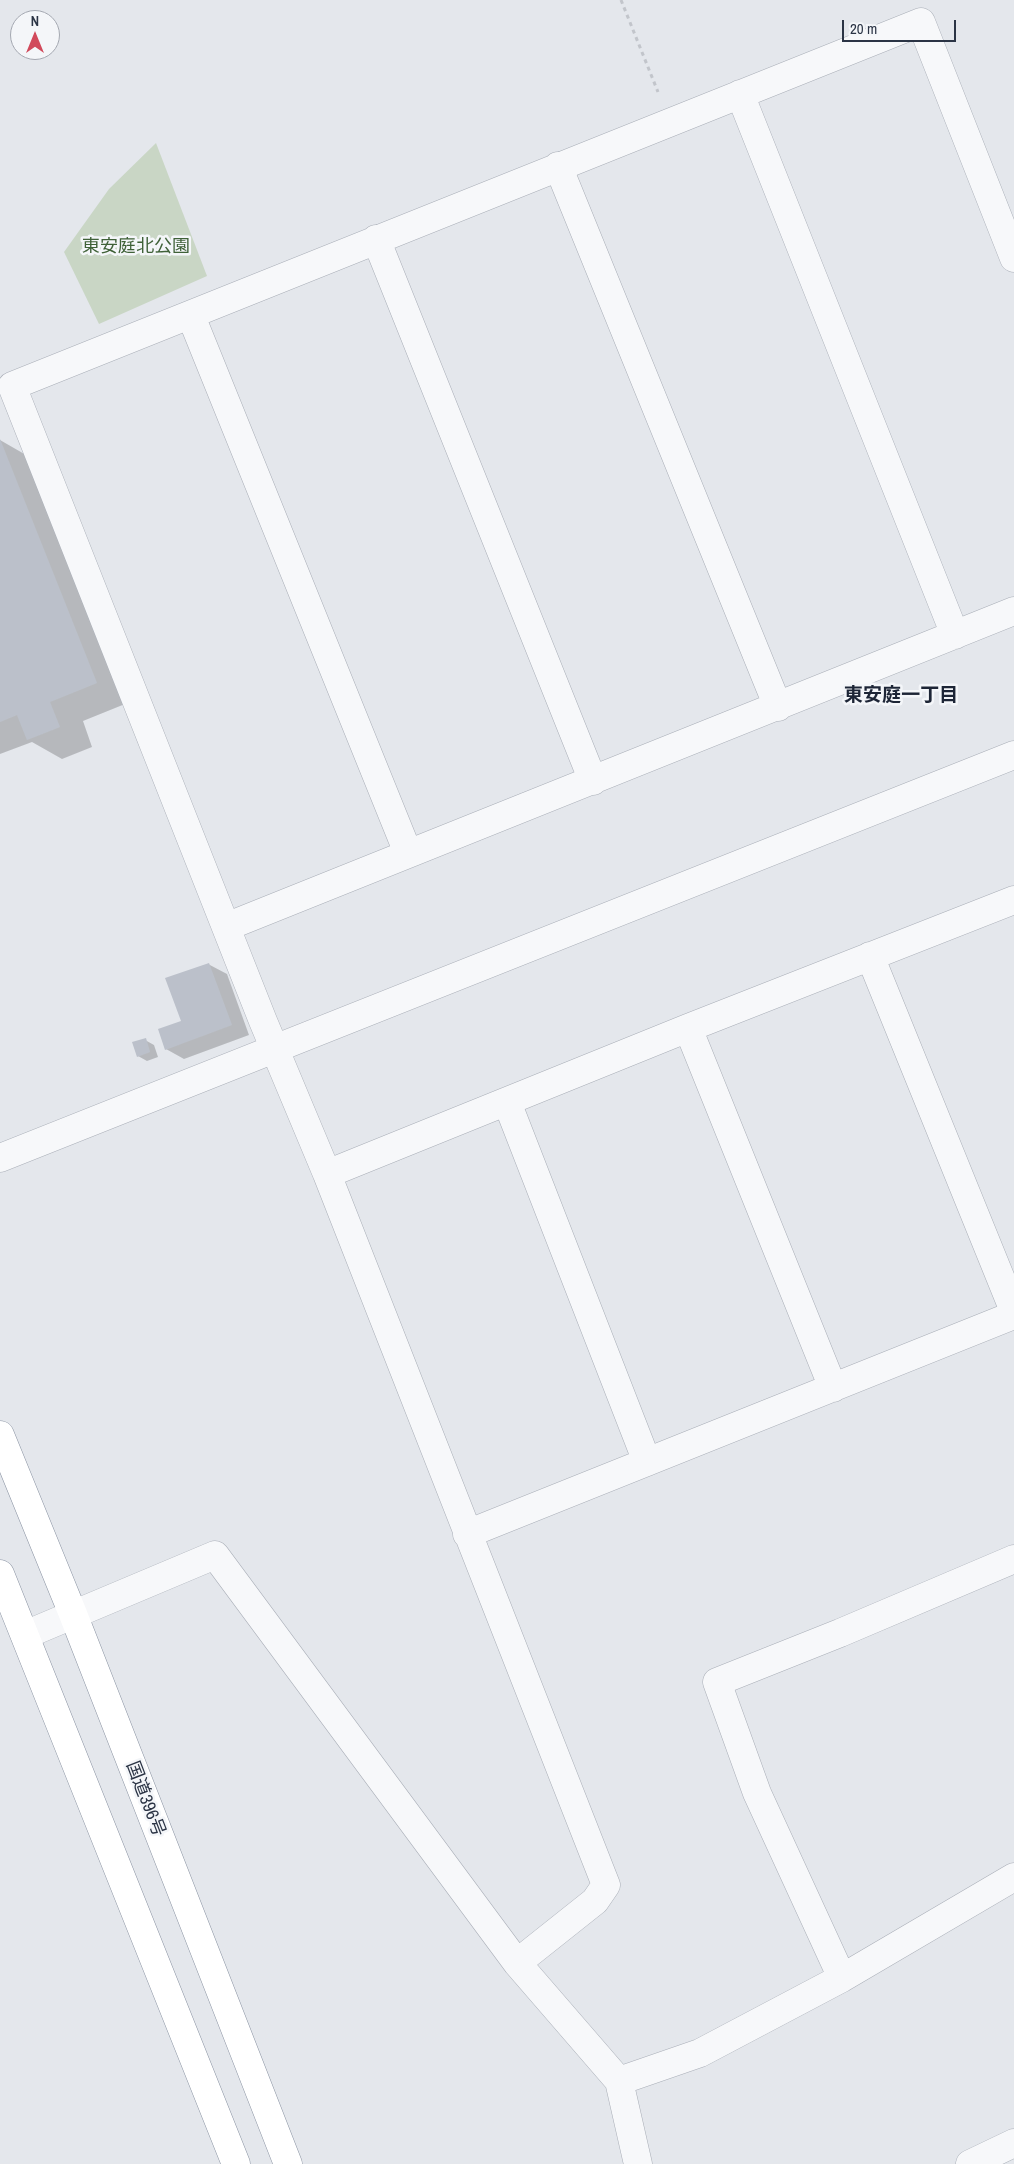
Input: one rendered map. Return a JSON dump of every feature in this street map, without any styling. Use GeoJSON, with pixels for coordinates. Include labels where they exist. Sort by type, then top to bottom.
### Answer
{"type":"FeatureCollection","features":[{"type":"Feature","properties":{"kind":"highway","name":"国道396号"},"geometry":{"type":"LineString","coordinates":[[0,1436],[73,1614],[288,2164]]}},
{"type":"Feature","properties":{"kind":"highway"},"geometry":{"type":"LineString","coordinates":[[0,1574],[236,2164]]}},
{"type":"Feature","properties":{"kind":"street"},"geometry":{"type":"LineString","coordinates":[[517,1963],[595,1901],[606,1885],[327,1174],[275,1050],[12,386],[921,22],[1014,258]]}},
{"type":"Feature","properties":{"kind":"street"},"geometry":{"type":"LineString","coordinates":[[740,94],[955,635]]}},
{"type":"Feature","properties":{"kind":"street"},"geometry":{"type":"LineString","coordinates":[[558,166],[778,707]]}},
{"type":"Feature","properties":{"kind":"street"},"geometry":{"type":"LineString","coordinates":[[376,239],[593,781]]}},
{"type":"Feature","properties":{"kind":"street"},"geometry":{"type":"LineString","coordinates":[[190,316],[408,853]]}},
{"type":"Feature","properties":{"kind":"street"},"geometry":{"type":"LineString","coordinates":[[226,927],[1014,611]]}},
{"type":"Feature","properties":{"kind":"street"},"geometry":{"type":"LineString","coordinates":[[0,1158],[1014,755]]}},
{"type":"Feature","properties":{"kind":"street"},"geometry":{"type":"LineString","coordinates":[[327,1174],[688,1028],[1014,900]]}},
{"type":"Feature","properties":{"kind":"street"},"geometry":{"type":"LineString","coordinates":[[870,956],[1014,1311]]}},
{"type":"Feature","properties":{"kind":"street"},"geometry":{"type":"LineString","coordinates":[[688,1028],[833,1388]]}},
{"type":"Feature","properties":{"kind":"street"},"geometry":{"type":"LineString","coordinates":[[507,1102],[647,1462]]}},
{"type":"Feature","properties":{"kind":"street"},"geometry":{"type":"LineString","coordinates":[[467,1534],[1014,1315]]}},
{"type":"Feature","properties":{"kind":"street"},"geometry":{"type":"LineString","coordinates":[[24,1635],[215,1555],[517,1963],[619,2081],[638,2164]]}},
{"type":"Feature","properties":{"kind":"street"},"geometry":{"type":"LineString","coordinates":[[842,1978],[757,1793],[717,1682],[840,1633],[1014,1559]]}},
{"type":"Feature","properties":{"kind":"street"},"geometry":{"type":"LineString","coordinates":[[619,2081],[700,2053],[842,1978],[1014,1877]]}},
{"type":"Feature","properties":{"kind":"street"},"geometry":{"type":"LineString","coordinates":[[970,2164],[1014,2143]]}},
{"type":"Feature","properties":{"kind":"path"},"geometry":{"type":"LineString","coordinates":[[621,0],[670,122]]}},
{"type":"Feature","properties":{"kind":"green space","name":"東安庭北公園"},"geometry":{"type":"Polygon","coordinates":[[[156,143],[207,276],[99,324],[64,252],[109,189],[156,143]]]}},
{"type":"Feature","properties":{"kind":"building"},"geometry":{"type":"Polygon","coordinates":[[[0,439],[97,683],[50,702],[60,727],[27,740],[17,715],[0,722],[0,439]]]}},
{"type":"Feature","properties":{"kind":"building"},"geometry":{"type":"Polygon","coordinates":[[[209,963],[232,1025],[165,1050],[158,1029],[181,1021],[165,978],[209,963]]]}},
{"type":"Feature","properties":{"kind":"building"},"geometry":{"type":"Polygon","coordinates":[[[146,1038],[150,1052],[137,1057],[132,1042],[146,1038]]]}},
{"type":"Feature","properties":{"kind":"district","name":"東安庭一丁目"},"geometry":{"type":"Point","coordinates":[901,696]}}]}
